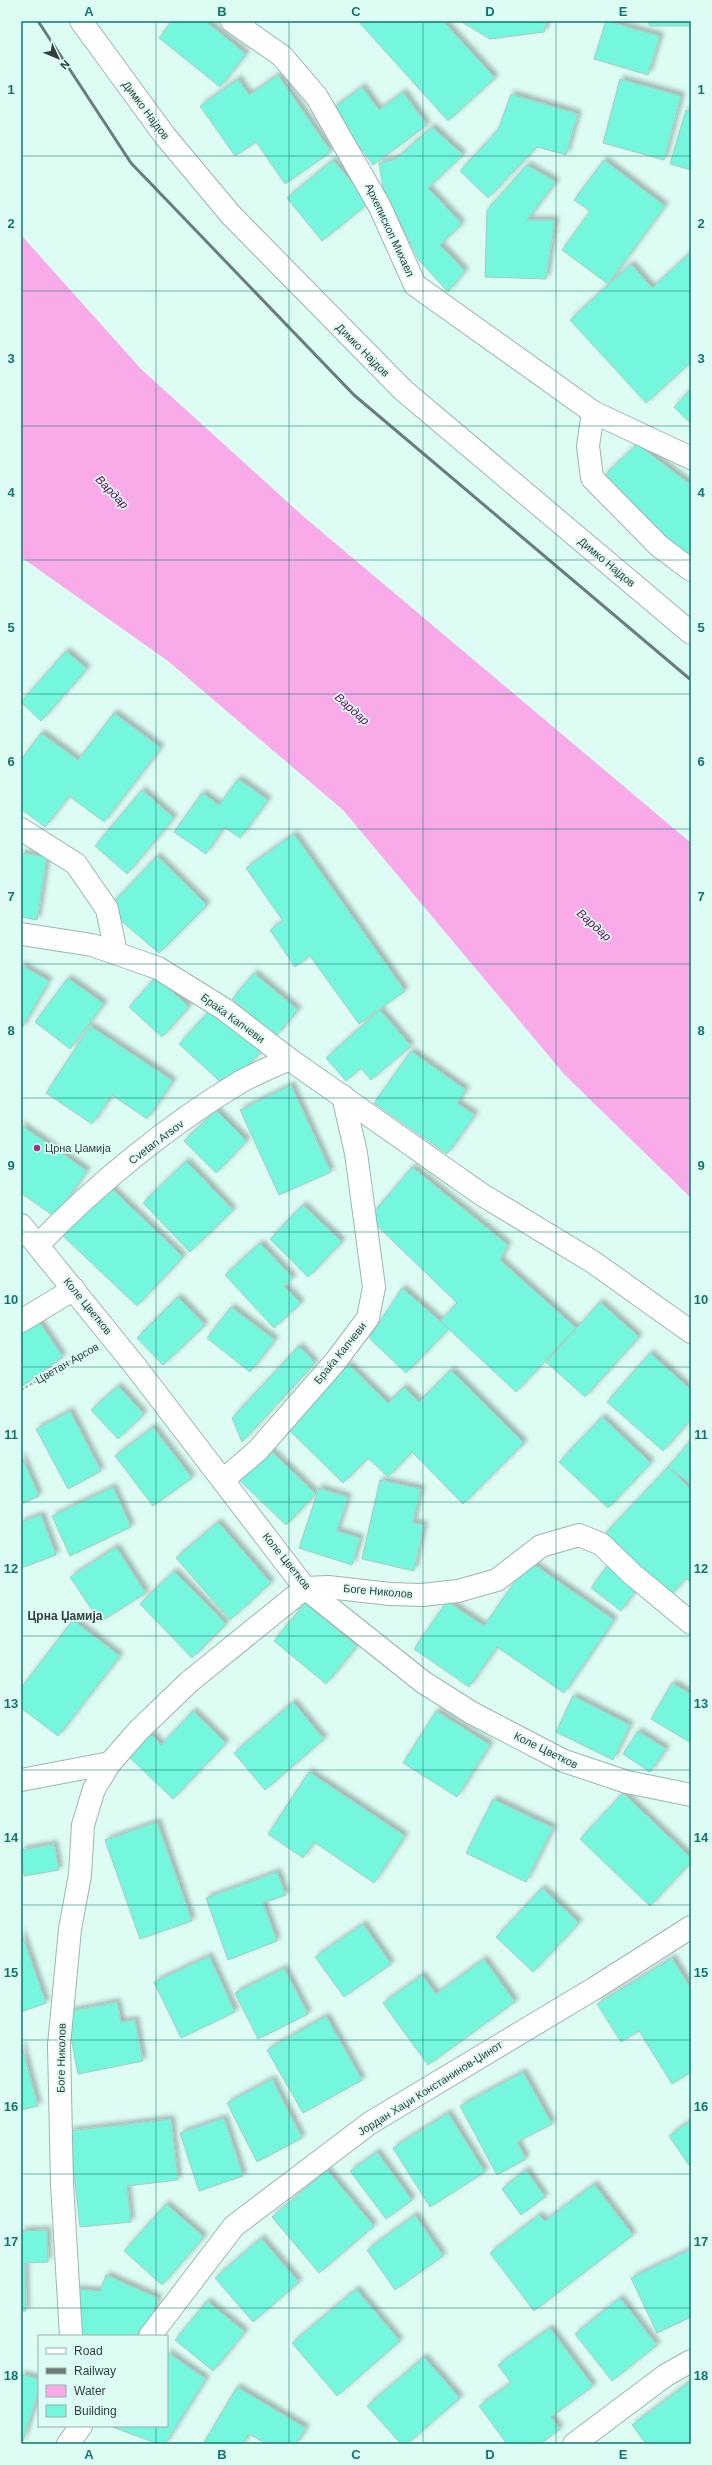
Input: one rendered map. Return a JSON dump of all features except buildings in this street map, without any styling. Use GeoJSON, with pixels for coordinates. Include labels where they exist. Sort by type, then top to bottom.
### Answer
{"type":"FeatureCollection","features":[{"type":"Feature","properties":{"kind":"street","name":"Димко Најдов"},"geometry":{"type":"LineString","coordinates":[[81,21],[165,136],[231,215],[403,390],[691,633]]}},
{"type":"Feature","properties":{"kind":"street","name":"Архепископ Михаел"},"geometry":{"type":"LineString","coordinates":[[232,21],[282,56],[317,97],[380,207],[415,285],[593,412],[691,458]]}},
{"type":"Feature","properties":{"kind":"street"},"geometry":{"type":"LineString","coordinates":[[593,412],[588,446],[592,478],[659,546],[691,570]]}},
{"type":"Feature","properties":{"kind":"street"},"geometry":{"type":"LineString","coordinates":[[21,828],[76,864],[107,909],[116,953]]}},
{"type":"Feature","properties":{"kind":"street","name":"Браќа Капчеви"},"geometry":{"type":"LineString","coordinates":[[21,934],[92,945],[158,968],[224,1008],[289,1059],[481,1194],[593,1262],[691,1332]]}},
{"type":"Feature","properties":{"kind":"street","name":"Cvetan Arsov"},"geometry":{"type":"LineString","coordinates":[[38,1245],[70,1211],[170,1130],[242,1081],[289,1059]]}},
{"type":"Feature","properties":{"kind":"street","name":"Браќа Капчеви"},"geometry":{"type":"LineString","coordinates":[[223,1480],[258,1450],[335,1362],[368,1318],[374,1287],[356,1153],[343,1096]]}},
{"type":"Feature","properties":{"kind":"street","name":"Коле Цветков"},"geometry":{"type":"LineString","coordinates":[[21,1225],[112,1337],[305,1588],[423,1682],[472,1713],[564,1761],[627,1782],[691,1795]]}},
{"type":"Feature","properties":{"kind":"street"},"geometry":{"type":"LineString","coordinates":[[21,1321],[74,1289]]}},
{"type":"Feature","properties":{"kind":"street","name":"Боге Николов"},"geometry":{"type":"LineString","coordinates":[[71,2335],[62,2184],[59,2045],[70,1929],[80,1875],[83,1825],[94,1789],[110,1763],[138,1731],[189,1682],[305,1588],[328,1587],[414,1594],[458,1591],[497,1580],[541,1546],[579,1535],[601,1544],[632,1574],[691,1623]]}},
{"type":"Feature","properties":{"kind":"street"},"geometry":{"type":"LineString","coordinates":[[21,1780],[110,1763]]}},
{"type":"Feature","properties":{"kind":"street","name":"Јордан Хаџи Констанинов-Џинот"},"geometry":{"type":"LineString","coordinates":[[151,2335],[234,2226],[370,2123],[595,1988],[691,1927]]}},
{"type":"Feature","properties":{"kind":"street"},"geometry":{"type":"LineString","coordinates":[[574,2444],[666,2375],[691,2361]]}},
{"type":"Feature","properties":{"kind":"path","name":"Цветан Арсов"},"geometry":{"type":"LineString","coordinates":[[21,1390],[112,1337]]}},
{"type":"Feature","properties":{"kind":"water","name":"Вардар"},"geometry":{"type":"Polygon","coordinates":[[[21,235],[141,369],[304,517],[691,843],[691,1198],[564,1074],[343,810],[168,661],[21,557],[21,235]]]}},
{"type":"Feature","properties":{"kind":"railway"},"geometry":{"type":"LineString","coordinates":[[38,21],[131,163],[354,395],[691,680]]}},
{"type":"Feature","properties":{"kind":"place","name":"Црна Џамија"},"geometry":{"type":"Point","coordinates":[37,1148]}},
{"type":"Feature","properties":{"kind":"district","name":"Црна Џамија"},"geometry":{"type":"Point","coordinates":[65,1616]}}]}
